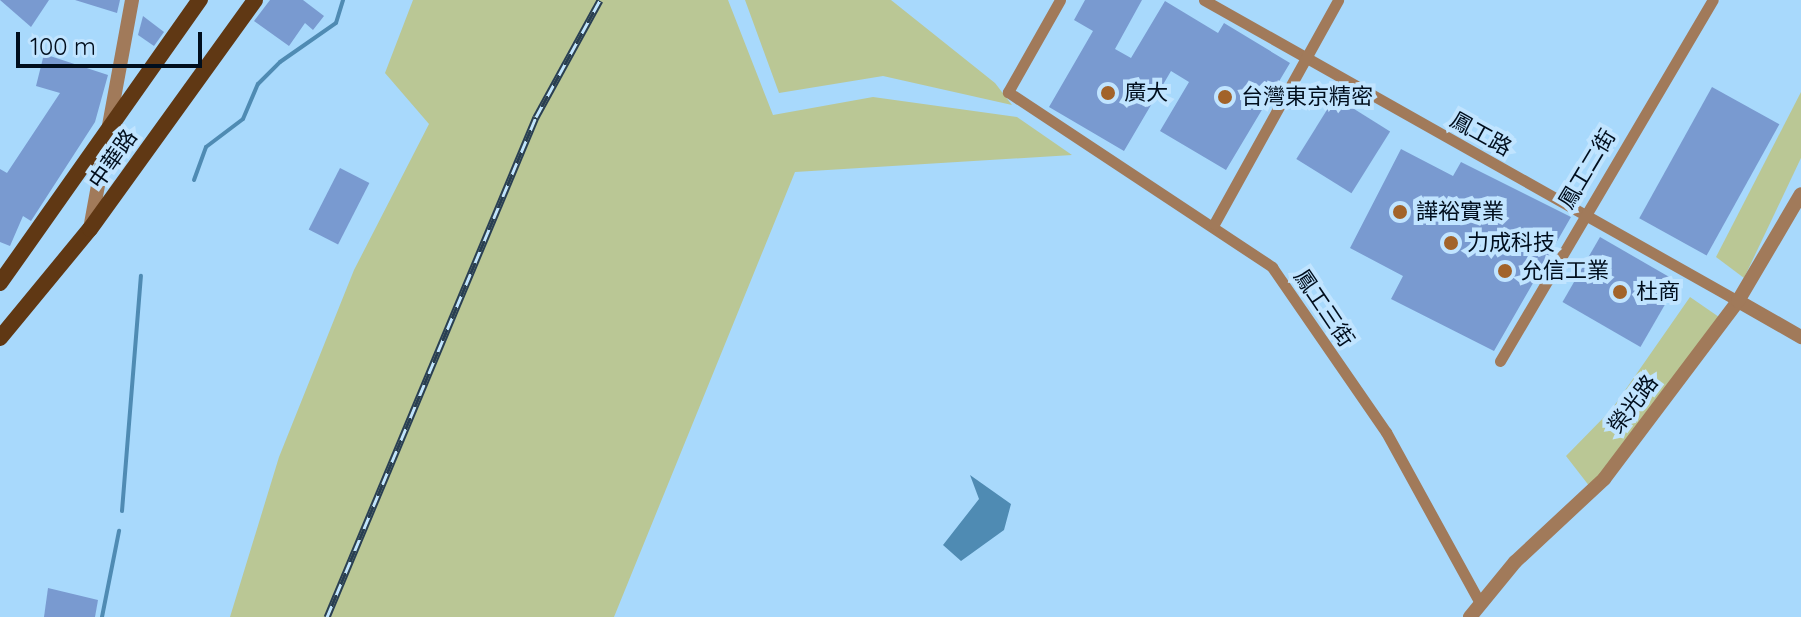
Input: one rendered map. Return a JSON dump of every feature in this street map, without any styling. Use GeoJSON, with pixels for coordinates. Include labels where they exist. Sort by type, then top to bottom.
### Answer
{"type":"FeatureCollection","features":[{"type":"Feature","properties":{"kind":"main road","name":"中華路"},"geometry":{"type":"LineString","coordinates":[[0,283],[200,0]]}},
{"type":"Feature","properties":{"kind":"main road","name":"中華路"},"geometry":{"type":"LineString","coordinates":[[0,338],[90,229],[255,0]]}},
{"type":"Feature","properties":{"kind":"street"},"geometry":{"type":"LineString","coordinates":[[90,229],[114,119],[132,0]]}},
{"type":"Feature","properties":{"kind":"street","name":"鳳工三街"},"geometry":{"type":"LineString","coordinates":[[1060,0],[1008,92],[1214,224],[1272,267],[1386,432],[1479,601]]}},
{"type":"Feature","properties":{"kind":"street","name":"鳳工路"},"geometry":{"type":"LineString","coordinates":[[1204,0],[1738,301]]}},
{"type":"Feature","properties":{"kind":"street"},"geometry":{"type":"LineString","coordinates":[[1214,224],[1338,0]]}},
{"type":"Feature","properties":{"kind":"street","name":"鳳工二街"},"geometry":{"type":"LineString","coordinates":[[1500,361],[1582,214],[1713,0]]}},
{"type":"Feature","properties":{"kind":"street","name":"榮光路"},"geometry":{"type":"LineString","coordinates":[[1470,617],[1479,601],[1604,479],[1738,301],[1801,194]]}},
{"type":"Feature","properties":{"kind":"street"},"geometry":{"type":"LineString","coordinates":[[1738,301],[1801,337]]}},
{"type":"Feature","properties":{"kind":"green space"},"geometry":{"type":"Polygon","coordinates":[[[413,0],[728,0],[773,115],[873,97],[1017,117],[1072,155],[795,172],[614,617],[230,617],[279,457],[354,270],[429,124],[385,73],[413,0]]]}},
{"type":"Feature","properties":{"kind":"green space"},"geometry":{"type":"Polygon","coordinates":[[[745,0],[891,0],[995,83],[1012,105],[883,76],[779,93],[745,0]]]}},
{"type":"Feature","properties":{"kind":"green space"},"geometry":{"type":"Polygon","coordinates":[[[1801,92],[1801,158],[1744,278],[1716,257],[1801,92]]]}},
{"type":"Feature","properties":{"kind":"green space"},"geometry":{"type":"Polygon","coordinates":[[[1690,297],[1719,317],[1590,487],[1566,456],[1612,409],[1690,297]]]}},
{"type":"Feature","properties":{"kind":"water"},"geometry":{"type":"Polygon","coordinates":[[[970,475],[1011,504],[1004,530],[961,561],[943,545],[979,499],[970,475]]]}},
{"type":"Feature","properties":{"kind":"building"},"geometry":{"type":"Polygon","coordinates":[[[0,0],[49,0],[31,27],[0,0]]]}},
{"type":"Feature","properties":{"kind":"building"},"geometry":{"type":"Polygon","coordinates":[[[75,0],[120,0],[117,13],[75,0]]]}},
{"type":"Feature","properties":{"kind":"building"},"geometry":{"type":"Polygon","coordinates":[[[270,0],[303,0],[324,16],[313,30],[305,23],[289,46],[254,21],[270,0]]]}},
{"type":"Feature","properties":{"kind":"building"},"geometry":{"type":"Polygon","coordinates":[[[1085,0],[1142,0],[1115,49],[1131,58],[1165,1],[1218,33],[1224,23],[1290,63],[1226,170],[1160,131],[1189,82],[1171,71],[1124,151],[1049,107],[1093,31],[1074,20],[1085,0]]]}},
{"type":"Feature","properties":{"kind":"building"},"geometry":{"type":"Polygon","coordinates":[[[143,16],[164,32],[154,46],[138,35],[143,16]]]}},
{"type":"Feature","properties":{"kind":"building"},"geometry":{"type":"Polygon","coordinates":[[[44,54],[108,75],[95,122],[31,221],[23,216],[10,246],[0,242],[0,169],[7,173],[60,93],[36,86],[44,54]]]}},
{"type":"Feature","properties":{"kind":"building"},"geometry":{"type":"Polygon","coordinates":[[[1712,87],[1779,124],[1707,256],[1639,218],[1712,87]]]}},
{"type":"Feature","properties":{"kind":"building"},"geometry":{"type":"Polygon","coordinates":[[[1335,97],[1390,131],[1351,193],[1296,159],[1335,97]]]}},
{"type":"Feature","properties":{"kind":"building"},"geometry":{"type":"Polygon","coordinates":[[[1401,149],[1453,176],[1461,162],[1571,217],[1494,351],[1391,299],[1403,276],[1350,248],[1401,149]]]}},
{"type":"Feature","properties":{"kind":"building"},"geometry":{"type":"Polygon","coordinates":[[[340,168],[369,183],[338,244],[309,229],[340,168]]]}},
{"type":"Feature","properties":{"kind":"building","name":"杜商"},"geometry":{"type":"Polygon","coordinates":[[[1600,237],[1678,282],[1640,347],[1562,302],[1600,237]]]}},
{"type":"Feature","properties":{"kind":"building"},"geometry":{"type":"Polygon","coordinates":[[[48,588],[98,600],[95,617],[44,617],[48,588]]]}},
{"type":"Feature","properties":{"kind":"waterway"},"geometry":{"type":"LineString","coordinates":[[194,180],[206,147],[243,119],[258,84],[280,62],[336,23],[343,0]]}},
{"type":"Feature","properties":{"kind":"waterway"},"geometry":{"type":"LineString","coordinates":[[122,511],[141,276]]}},
{"type":"Feature","properties":{"kind":"waterway"},"geometry":{"type":"LineString","coordinates":[[102,617],[119,531]]}},
{"type":"Feature","properties":{"kind":"railway"},"geometry":{"type":"LineString","coordinates":[[327,617],[536,117],[600,0]]}},
{"type":"Feature","properties":{"kind":"place","name":"廣大"},"geometry":{"type":"Point","coordinates":[1108,93]}},
{"type":"Feature","properties":{"kind":"place","name":"台灣東京精密"},"geometry":{"type":"Point","coordinates":[1225,97]}},
{"type":"Feature","properties":{"kind":"place","name":"譁裕實業"},"geometry":{"type":"Point","coordinates":[1400,212]}},
{"type":"Feature","properties":{"kind":"place","name":"力成科技"},"geometry":{"type":"Point","coordinates":[1451,243]}},
{"type":"Feature","properties":{"kind":"place","name":"允信工業"},"geometry":{"type":"Point","coordinates":[1505,271]}},
{"type":"Feature","properties":{"kind":"place","name":"杜商"},"geometry":{"type":"Point","coordinates":[1620,292]}}]}
